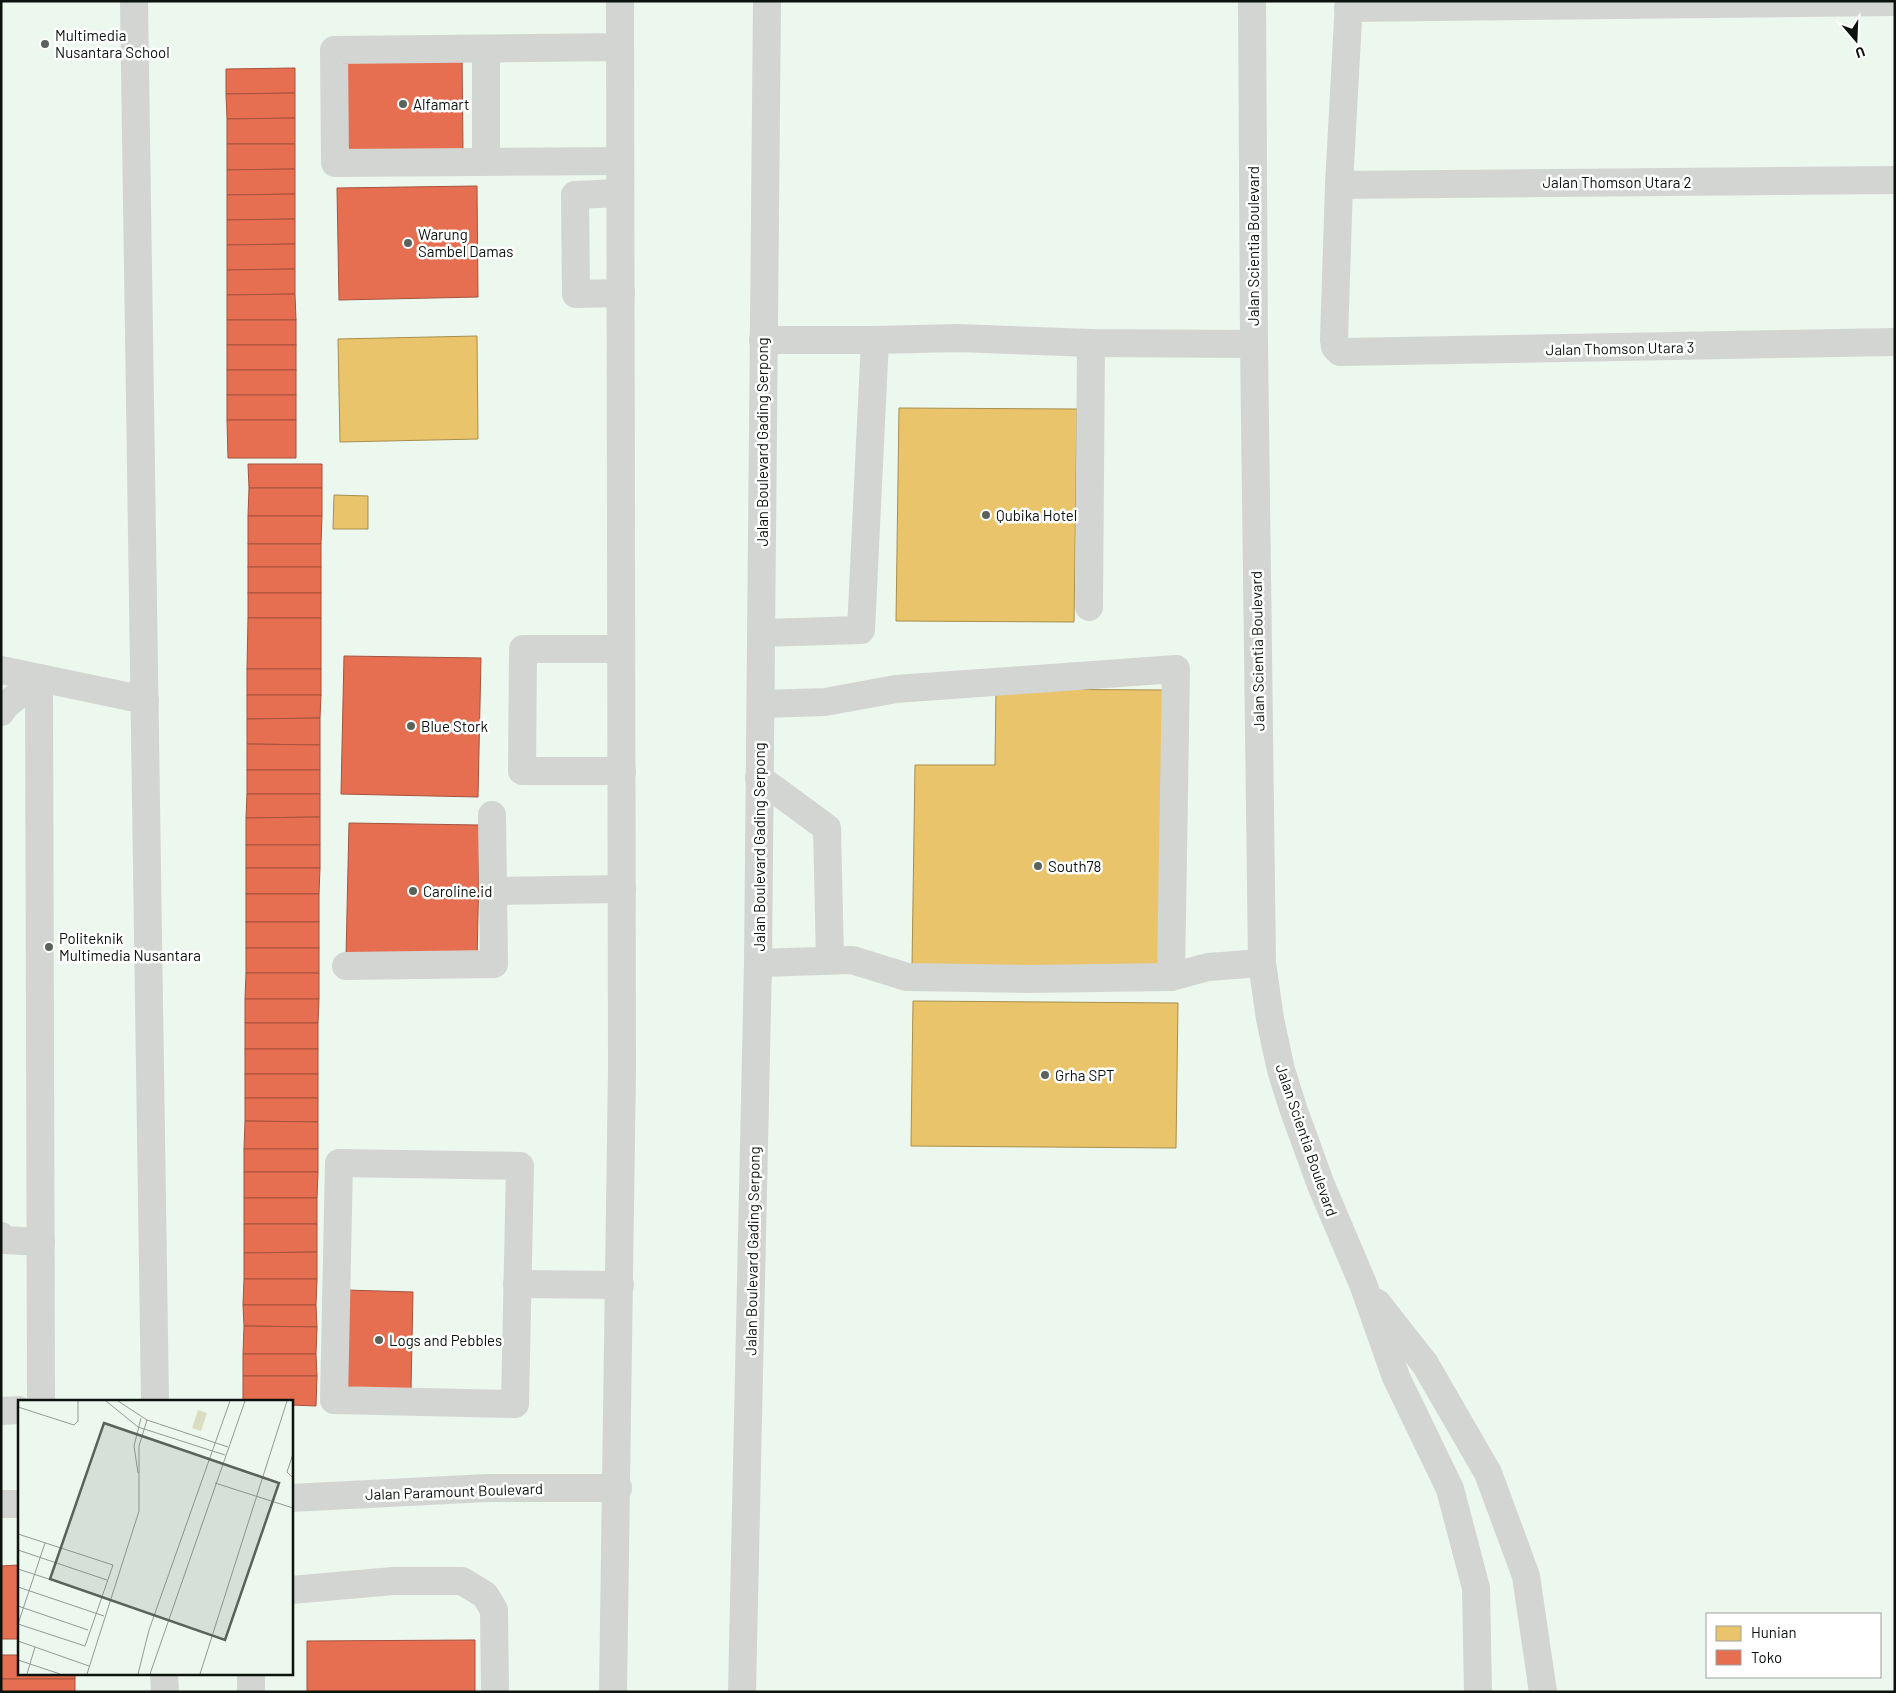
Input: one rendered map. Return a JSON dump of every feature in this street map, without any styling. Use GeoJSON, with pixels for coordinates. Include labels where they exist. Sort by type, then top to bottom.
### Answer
{"type":"FeatureCollection","features":[{"type":"Feature","properties":{"kind":"street"},"geometry":{"type":"LineString","coordinates":[[134,1],[156,1400]]}},
{"type":"Feature","properties":{"kind":"street"},"geometry":{"type":"LineString","coordinates":[[613,1692],[618,1488],[622,888],[620,1]]}},
{"type":"Feature","properties":{"kind":"street","name":"Jalan Boulevard Gading Serpong"},"geometry":{"type":"LineString","coordinates":[[742,1692],[758,963],[762,633],[762,340],[767,1]]}},
{"type":"Feature","properties":{"kind":"street","name":"Jalan Scientia Boulevard"},"geometry":{"type":"LineString","coordinates":[[1252,1],[1254,344],[1262,963],[1272,1028],[1291,1103],[1321,1186],[1363,1284],[1396,1377],[1450,1490],[1476,1588],[1478,1692]]}},
{"type":"Feature","properties":{"kind":"street"},"geometry":{"type":"LineString","coordinates":[[1339,185],[1349,5],[1895,2]]}},
{"type":"Feature","properties":{"kind":"street"},"geometry":{"type":"LineString","coordinates":[[620,48],[334,50],[334,163],[620,161]]}},
{"type":"Feature","properties":{"kind":"street"},"geometry":{"type":"LineString","coordinates":[[486,49],[486,162]]}},
{"type":"Feature","properties":{"kind":"street","name":"Jalan Thomson Utara 2"},"geometry":{"type":"LineString","coordinates":[[1339,185],[1895,180]]}},
{"type":"Feature","properties":{"kind":"street","name":"Jalan Thomson Utara 3"},"geometry":{"type":"LineString","coordinates":[[1339,185],[1334,340],[1335,347],[1346,354],[1895,342]]}},
{"type":"Feature","properties":{"kind":"street"},"geometry":{"type":"LineString","coordinates":[[620,193],[575,195],[576,294],[621,293]]}},
{"type":"Feature","properties":{"kind":"street"},"geometry":{"type":"LineString","coordinates":[[762,340],[957,338],[1091,343],[1254,344]]}},
{"type":"Feature","properties":{"kind":"street"},"geometry":{"type":"LineString","coordinates":[[762,633],[861,630],[875,340]]}},
{"type":"Feature","properties":{"kind":"street"},"geometry":{"type":"LineString","coordinates":[[1089,607],[1091,343]]}},
{"type":"Feature","properties":{"kind":"street"},"geometry":{"type":"LineString","coordinates":[[621,649],[523,649],[522,771],[622,771]]}},
{"type":"Feature","properties":{"kind":"street"},"geometry":{"type":"LineString","coordinates":[[761,704],[825,702],[896,689],[1176,669],[1170,977]]}},
{"type":"Feature","properties":{"kind":"street"},"geometry":{"type":"LineString","coordinates":[[1,670],[145,700]]}},
{"type":"Feature","properties":{"kind":"street"},"geometry":{"type":"LineString","coordinates":[[1,712],[5,706],[39,678]]}},
{"type":"Feature","properties":{"kind":"street"},"geometry":{"type":"LineString","coordinates":[[39,678],[41,1400]]}},
{"type":"Feature","properties":{"kind":"street"},"geometry":{"type":"LineString","coordinates":[[759,778],[827,828],[830,959]]}},
{"type":"Feature","properties":{"kind":"street"},"geometry":{"type":"LineString","coordinates":[[346,966],[494,964],[492,815]]}},
{"type":"Feature","properties":{"kind":"street"},"geometry":{"type":"LineString","coordinates":[[493,891],[622,888]]}},
{"type":"Feature","properties":{"kind":"street"},"geometry":{"type":"LineString","coordinates":[[758,963],[830,959],[852,960],[908,977],[1027,979],[1170,977],[1208,967],[1262,963]]}},
{"type":"Feature","properties":{"kind":"street"},"geometry":{"type":"LineString","coordinates":[[339,1163],[520,1166],[518,1284],[515,1404],[334,1400],[339,1163]]}},
{"type":"Feature","properties":{"kind":"street"},"geometry":{"type":"LineString","coordinates":[[1,1236],[5,1240],[41,1242]]}},
{"type":"Feature","properties":{"kind":"street"},"geometry":{"type":"LineString","coordinates":[[518,1284],[620,1285]]}},
{"type":"Feature","properties":{"kind":"street","name":"Jalan Scientia Boulevard"},"geometry":{"type":"LineString","coordinates":[[1363,1284],[1425,1364],[1488,1473],[1526,1576],[1544,1692]]}},
{"type":"Feature","properties":{"kind":"street"},"geometry":{"type":"LineString","coordinates":[[1,1411],[18,1410]]}},
{"type":"Feature","properties":{"kind":"street","name":"Jalan Paramount Boulevard"},"geometry":{"type":"LineString","coordinates":[[292,1498],[488,1488],[618,1488]]}},
{"type":"Feature","properties":{"kind":"street"},"geometry":{"type":"LineString","coordinates":[[1,1504],[18,1504]]}},
{"type":"Feature","properties":{"kind":"street"},"geometry":{"type":"LineString","coordinates":[[292,1590],[393,1581],[462,1581],[485,1595],[494,1610],[496,1692]]}},
{"type":"Feature","properties":{"kind":"street"},"geometry":{"type":"LineString","coordinates":[[164,1676],[164,1692]]}},
{"type":"Feature","properties":{"kind":"street"},"geometry":{"type":"LineString","coordinates":[[251,1676],[251,1692]]}},
{"type":"Feature","properties":{"kind":"building: Hunian"},"geometry":{"type":"Polygon","coordinates":[[[477,336],[478,439],[340,442],[338,339],[477,336]]]}},
{"type":"Feature","properties":{"kind":"building: Hunian","name":"Qubika Hotel"},"geometry":{"type":"Polygon","coordinates":[[[899,408],[1077,409],[1074,622],[896,621],[899,408]]]}},
{"type":"Feature","properties":{"kind":"building: Hunian"},"geometry":{"type":"Polygon","coordinates":[[[334,495],[368,496],[368,529],[333,529],[334,495]]]}},
{"type":"Feature","properties":{"kind":"building: Hunian","name":"South78"},"geometry":{"type":"Polygon","coordinates":[[[996,689],[1164,690],[1160,969],[912,967],[915,765],[995,765],[996,689]]]}},
{"type":"Feature","properties":{"kind":"building: Hunian","name":"Grha SPT"},"geometry":{"type":"Polygon","coordinates":[[[913,1001],[1178,1003],[1176,1148],[911,1146],[913,1001]]]}},
{"type":"Feature","properties":{"kind":"building: Toko","name":"Alfamart"},"geometry":{"type":"Polygon","coordinates":[[[462,56],[463,150],[345,152],[343,58],[462,56]]]}},
{"type":"Feature","properties":{"kind":"building: Toko"},"geometry":{"type":"Polygon","coordinates":[[[295,68],[295,93],[226,94],[226,69],[295,68]]]}},
{"type":"Feature","properties":{"kind":"building: Toko"},"geometry":{"type":"Polygon","coordinates":[[[295,93],[295,118],[227,119],[226,94],[295,93]]]}},
{"type":"Feature","properties":{"kind":"building: Toko"},"geometry":{"type":"Polygon","coordinates":[[[295,118],[295,144],[227,144],[227,119],[295,118]]]}},
{"type":"Feature","properties":{"kind":"building: Toko"},"geometry":{"type":"Polygon","coordinates":[[[227,144],[295,144],[295,169],[227,170],[227,144]]]}},
{"type":"Feature","properties":{"kind":"building: Toko"},"geometry":{"type":"Polygon","coordinates":[[[295,169],[295,194],[227,195],[227,170],[295,169]]]}},
{"type":"Feature","properties":{"kind":"building: Toko","name":"Warung Sambel Damas"},"geometry":{"type":"Polygon","coordinates":[[[477,186],[478,297],[339,300],[337,188],[477,186]]]}},
{"type":"Feature","properties":{"kind":"building: Toko"},"geometry":{"type":"Polygon","coordinates":[[[295,194],[295,219],[227,220],[227,195],[295,194]]]}},
{"type":"Feature","properties":{"kind":"building: Toko"},"geometry":{"type":"Polygon","coordinates":[[[295,219],[295,244],[227,245],[227,220],[295,219]]]}},
{"type":"Feature","properties":{"kind":"building: Toko"},"geometry":{"type":"Polygon","coordinates":[[[295,244],[295,269],[227,270],[227,245],[295,244]]]}},
{"type":"Feature","properties":{"kind":"building: Toko"},"geometry":{"type":"Polygon","coordinates":[[[295,269],[295,294],[227,295],[227,270],[295,269]]]}},
{"type":"Feature","properties":{"kind":"building: Toko"},"geometry":{"type":"Polygon","coordinates":[[[295,294],[296,320],[227,320],[227,295],[295,294]]]}},
{"type":"Feature","properties":{"kind":"building: Toko"},"geometry":{"type":"Polygon","coordinates":[[[227,320],[296,320],[296,345],[227,345],[227,320]]]}},
{"type":"Feature","properties":{"kind":"building: Toko"},"geometry":{"type":"Polygon","coordinates":[[[227,345],[296,345],[296,370],[227,370],[227,345]]]}},
{"type":"Feature","properties":{"kind":"building: Toko"},"geometry":{"type":"Polygon","coordinates":[[[227,370],[296,370],[296,395],[227,395],[227,370]]]}},
{"type":"Feature","properties":{"kind":"building: Toko"},"geometry":{"type":"Polygon","coordinates":[[[227,395],[296,395],[296,420],[227,420],[227,395]]]}},
{"type":"Feature","properties":{"kind":"building: Toko"},"geometry":{"type":"Polygon","coordinates":[[[227,420],[296,420],[296,458],[228,458],[227,420]]]}},
{"type":"Feature","properties":{"kind":"building: Toko"},"geometry":{"type":"Polygon","coordinates":[[[248,464],[322,464],[322,488],[249,488],[248,464]]]}},
{"type":"Feature","properties":{"kind":"building: Toko"},"geometry":{"type":"Polygon","coordinates":[[[249,488],[322,488],[322,516],[248,516],[249,488]]]}},
{"type":"Feature","properties":{"kind":"building: Toko"},"geometry":{"type":"Polygon","coordinates":[[[248,516],[322,516],[321,544],[248,544],[248,516]]]}},
{"type":"Feature","properties":{"kind":"building: Toko"},"geometry":{"type":"Polygon","coordinates":[[[248,544],[321,544],[321,567],[248,567],[248,544]]]}},
{"type":"Feature","properties":{"kind":"building: Toko"},"geometry":{"type":"Polygon","coordinates":[[[248,567],[321,567],[321,593],[248,593],[248,567]]]}},
{"type":"Feature","properties":{"kind":"building: Toko"},"geometry":{"type":"Polygon","coordinates":[[[248,593],[321,593],[321,618],[248,618],[248,593]]]}},
{"type":"Feature","properties":{"kind":"building: Toko"},"geometry":{"type":"Polygon","coordinates":[[[248,618],[321,618],[321,669],[247,669],[248,618]]]}},
{"type":"Feature","properties":{"kind":"building: Toko","name":"Blue Stork"},"geometry":{"type":"Polygon","coordinates":[[[344,656],[481,658],[478,797],[341,794],[344,656]]]}},
{"type":"Feature","properties":{"kind":"building: Toko"},"geometry":{"type":"Polygon","coordinates":[[[247,669],[321,669],[321,695],[247,695],[247,669]]]}},
{"type":"Feature","properties":{"kind":"building: Toko"},"geometry":{"type":"Polygon","coordinates":[[[247,695],[321,695],[320,718],[247,719],[247,695]]]}},
{"type":"Feature","properties":{"kind":"building: Toko"},"geometry":{"type":"Polygon","coordinates":[[[320,718],[320,745],[247,744],[247,719],[320,718]]]}},
{"type":"Feature","properties":{"kind":"building: Toko"},"geometry":{"type":"Polygon","coordinates":[[[247,744],[320,745],[320,770],[247,770],[247,744]]]}},
{"type":"Feature","properties":{"kind":"building: Toko"},"geometry":{"type":"Polygon","coordinates":[[[247,770],[320,770],[320,794],[247,794],[247,770]]]}},
{"type":"Feature","properties":{"kind":"building: Toko"},"geometry":{"type":"Polygon","coordinates":[[[247,794],[320,794],[320,817],[246,818],[247,794]]]}},
{"type":"Feature","properties":{"kind":"building: Toko"},"geometry":{"type":"Polygon","coordinates":[[[320,817],[320,845],[246,845],[246,818],[320,817]]]}},
{"type":"Feature","properties":{"kind":"building: Toko","name":"Caroline.id"},"geometry":{"type":"Polygon","coordinates":[[[349,823],[480,825],[477,959],[346,957],[349,823]]]}},
{"type":"Feature","properties":{"kind":"building: Toko"},"geometry":{"type":"Polygon","coordinates":[[[246,845],[320,845],[320,868],[246,868],[246,845]]]}},
{"type":"Feature","properties":{"kind":"building: Toko"},"geometry":{"type":"Polygon","coordinates":[[[246,868],[320,868],[319,894],[246,894],[246,868]]]}},
{"type":"Feature","properties":{"kind":"building: Toko"},"geometry":{"type":"Polygon","coordinates":[[[246,894],[319,894],[319,922],[246,922],[246,894]]]}},
{"type":"Feature","properties":{"kind":"building: Toko"},"geometry":{"type":"Polygon","coordinates":[[[246,922],[319,922],[319,948],[246,948],[246,922]]]}},
{"type":"Feature","properties":{"kind":"building: Toko"},"geometry":{"type":"Polygon","coordinates":[[[246,948],[319,948],[319,973],[246,973],[246,948]]]}},
{"type":"Feature","properties":{"kind":"building: Toko"},"geometry":{"type":"Polygon","coordinates":[[[246,973],[319,973],[319,999],[245,999],[246,973]]]}},
{"type":"Feature","properties":{"kind":"building: Toko"},"geometry":{"type":"Polygon","coordinates":[[[245,999],[319,999],[318,1023],[245,1023],[245,999]]]}},
{"type":"Feature","properties":{"kind":"building: Toko"},"geometry":{"type":"Polygon","coordinates":[[[245,1023],[318,1023],[318,1049],[245,1049],[245,1023]]]}},
{"type":"Feature","properties":{"kind":"building: Toko"},"geometry":{"type":"Polygon","coordinates":[[[245,1049],[318,1049],[318,1074],[245,1074],[245,1049]]]}},
{"type":"Feature","properties":{"kind":"building: Toko"},"geometry":{"type":"Polygon","coordinates":[[[245,1074],[318,1074],[318,1098],[245,1098],[245,1074]]]}},
{"type":"Feature","properties":{"kind":"building: Toko"},"geometry":{"type":"Polygon","coordinates":[[[245,1098],[318,1098],[318,1122],[245,1121],[245,1098]]]}},
{"type":"Feature","properties":{"kind":"building: Toko"},"geometry":{"type":"Polygon","coordinates":[[[245,1121],[318,1122],[318,1149],[244,1149],[245,1121]]]}},
{"type":"Feature","properties":{"kind":"building: Toko"},"geometry":{"type":"Polygon","coordinates":[[[244,1149],[318,1149],[318,1172],[244,1172],[244,1149]]]}},
{"type":"Feature","properties":{"kind":"building: Toko"},"geometry":{"type":"Polygon","coordinates":[[[244,1172],[318,1172],[317,1198],[244,1198],[244,1172]]]}},
{"type":"Feature","properties":{"kind":"building: Toko"},"geometry":{"type":"Polygon","coordinates":[[[244,1198],[317,1198],[317,1224],[244,1224],[244,1198]]]}},
{"type":"Feature","properties":{"kind":"building: Toko"},"geometry":{"type":"Polygon","coordinates":[[[244,1224],[317,1224],[317,1252],[244,1253],[244,1224]]]}},
{"type":"Feature","properties":{"kind":"building: Toko"},"geometry":{"type":"Polygon","coordinates":[[[317,1252],[317,1279],[244,1279],[244,1253],[317,1252]]]}},
{"type":"Feature","properties":{"kind":"building: Toko"},"geometry":{"type":"Polygon","coordinates":[[[244,1279],[317,1279],[316,1305],[243,1305],[244,1279]]]}},
{"type":"Feature","properties":{"kind":"building: Toko","name":"Logs and Pebbles"},"geometry":{"type":"Polygon","coordinates":[[[346,1290],[413,1292],[411,1389],[344,1387],[346,1290]]]}},
{"type":"Feature","properties":{"kind":"building: Toko"},"geometry":{"type":"Polygon","coordinates":[[[243,1305],[316,1305],[317,1327],[244,1326],[243,1305]]]}},
{"type":"Feature","properties":{"kind":"building: Toko"},"geometry":{"type":"Polygon","coordinates":[[[244,1326],[317,1327],[316,1354],[243,1354],[244,1326]]]}},
{"type":"Feature","properties":{"kind":"building: Toko"},"geometry":{"type":"Polygon","coordinates":[[[243,1354],[316,1354],[317,1376],[243,1376],[243,1354]]]}},
{"type":"Feature","properties":{"kind":"building: Toko"},"geometry":{"type":"Polygon","coordinates":[[[243,1376],[317,1376],[316,1406],[292,1405],[292,1400],[243,1400],[243,1376]]]}},
{"type":"Feature","properties":{"kind":"building: Toko"},"geometry":{"type":"Polygon","coordinates":[[[18,1565],[18,1639],[1,1639],[1,1566],[18,1565]]]}},
{"type":"Feature","properties":{"kind":"building: Toko"},"geometry":{"type":"Polygon","coordinates":[[[475,1640],[475,1692],[307,1692],[307,1641],[475,1640]]]}},
{"type":"Feature","properties":{"kind":"building: Toko"},"geometry":{"type":"Polygon","coordinates":[[[1,1655],[18,1655],[18,1676],[75,1676],[75,1679],[1,1679],[1,1655]]]}},
{"type":"Feature","properties":{"kind":"building: Toko"},"geometry":{"type":"Polygon","coordinates":[[[1,1679],[75,1679],[75,1692],[1,1692],[1,1679]]]}},
{"type":"Feature","properties":{"kind":"place","name":"Multimedia Nusantara School"},"geometry":{"type":"Point","coordinates":[45,44]}},
{"type":"Feature","properties":{"kind":"place","name":"Alfamart"},"geometry":{"type":"Point","coordinates":[403,104]}},
{"type":"Feature","properties":{"kind":"place","name":"Warung Sambel Damas"},"geometry":{"type":"Point","coordinates":[408,243]}},
{"type":"Feature","properties":{"kind":"place","name":"Qubika Hotel"},"geometry":{"type":"Point","coordinates":[986,515]}},
{"type":"Feature","properties":{"kind":"place","name":"Blue Stork"},"geometry":{"type":"Point","coordinates":[411,726]}},
{"type":"Feature","properties":{"kind":"place","name":"South78"},"geometry":{"type":"Point","coordinates":[1038,866]}},
{"type":"Feature","properties":{"kind":"place","name":"Caroline.id"},"geometry":{"type":"Point","coordinates":[413,891]}},
{"type":"Feature","properties":{"kind":"place","name":"Politeknik Multimedia Nusantara"},"geometry":{"type":"Point","coordinates":[49,947]}},
{"type":"Feature","properties":{"kind":"place","name":"Grha SPT"},"geometry":{"type":"Point","coordinates":[1045,1075]}},
{"type":"Feature","properties":{"kind":"place","name":"Logs and Pebbles"},"geometry":{"type":"Point","coordinates":[379,1340]}}]}
